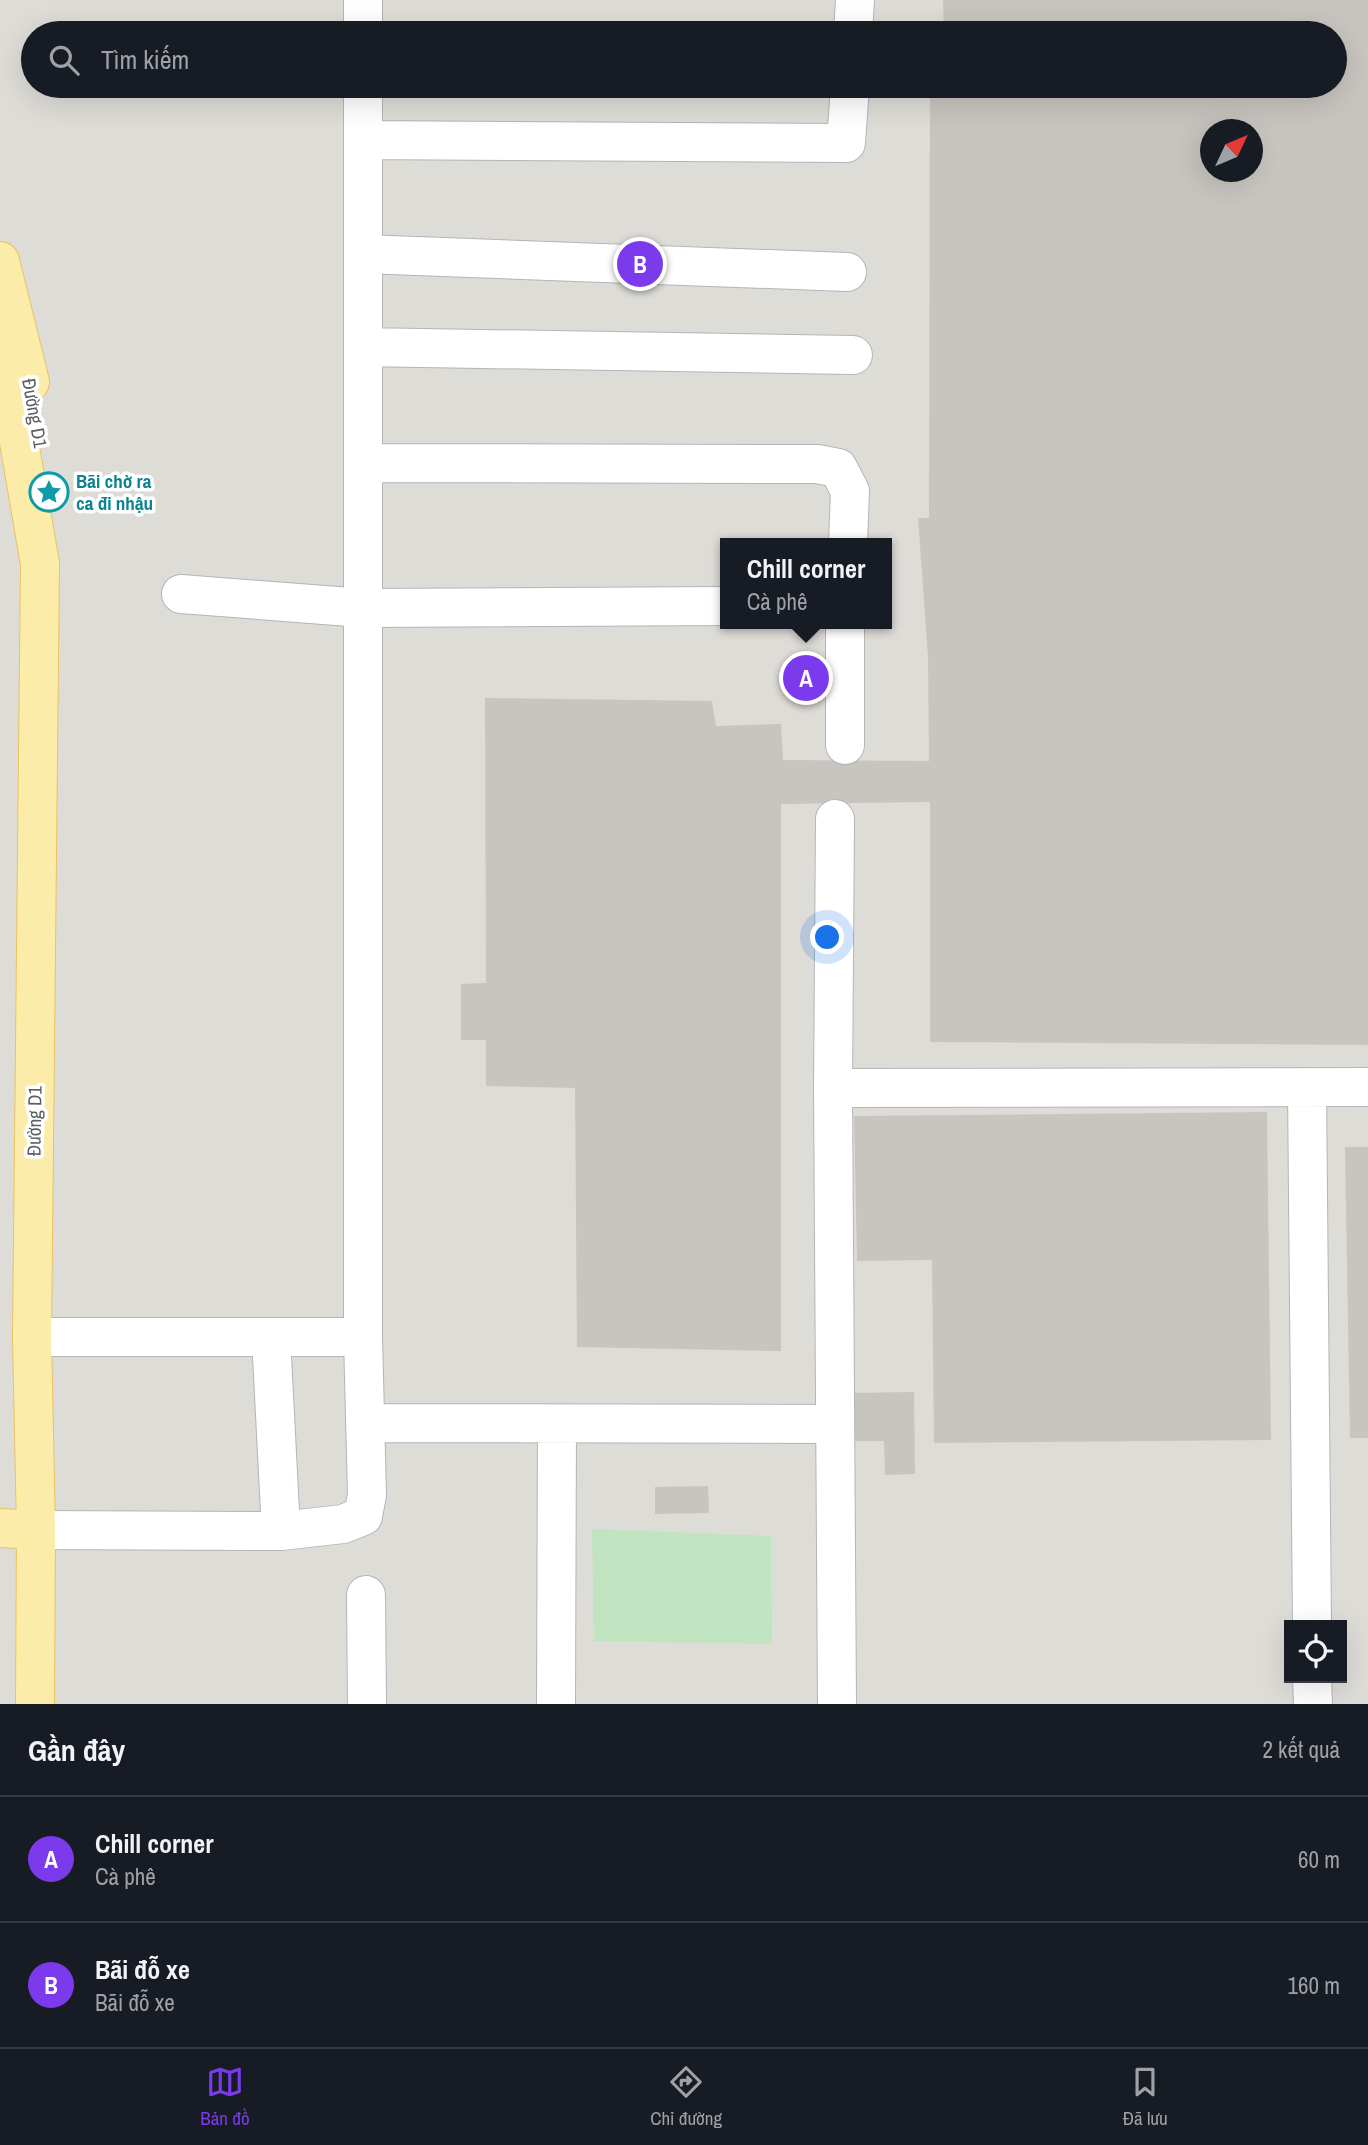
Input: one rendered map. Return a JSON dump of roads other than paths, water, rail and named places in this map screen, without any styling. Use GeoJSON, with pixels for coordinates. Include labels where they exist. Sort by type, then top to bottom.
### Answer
{"type":"FeatureCollection","features":[{"type":"Feature","properties":{"kind":"main road","name":"Đường D1"},"geometry":{"type":"LineString","coordinates":[[0,261],[30,380],[55,526],[40,564]]}},
{"type":"Feature","properties":{"kind":"main road","name":"Đường D1"},"geometry":{"type":"LineString","coordinates":[[0,352],[16,424],[40,564],[32,1337],[18,1529],[39,1695]]}},
{"type":"Feature","properties":{"kind":"lane"},"geometry":{"type":"LineString","coordinates":[[363,0],[363,21]]}},
{"type":"Feature","properties":{"kind":"lane"},"geometry":{"type":"LineString","coordinates":[[854,21],[855,0]]}},
{"type":"Feature","properties":{"kind":"lane"},"geometry":{"type":"LineString","coordinates":[[18,1529],[281,1531],[343,1524],[363,1516],[367,1495],[363,1337],[363,98]]}},
{"type":"Feature","properties":{"kind":"lane"},"geometry":{"type":"LineString","coordinates":[[363,140],[846,144],[849,98]]}},
{"type":"Feature","properties":{"kind":"lane"},"geometry":{"type":"LineString","coordinates":[[363,254],[847,272]]}},
{"type":"Feature","properties":{"kind":"lane"},"geometry":{"type":"LineString","coordinates":[[363,347],[853,355]]}},
{"type":"Feature","properties":{"kind":"lane"},"geometry":{"type":"LineString","coordinates":[[363,463],[817,464],[838,468],[850,491],[848,538]]}},
{"type":"Feature","properties":{"kind":"lane"},"geometry":{"type":"LineString","coordinates":[[181,594],[363,608],[720,606]]}},
{"type":"Feature","properties":{"kind":"lane"},"geometry":{"type":"LineString","coordinates":[[845,629],[845,746]]}},
{"type":"Feature","properties":{"kind":"lane"},"geometry":{"type":"LineString","coordinates":[[835,818],[833,1088],[837,1704]]}},
{"type":"Feature","properties":{"kind":"lane"},"geometry":{"type":"LineString","coordinates":[[1307,1087],[1312,1620]]}},
{"type":"Feature","properties":{"kind":"lane"},"geometry":{"type":"LineString","coordinates":[[833,1088],[1368,1087]]}},
{"type":"Feature","properties":{"kind":"lane"},"geometry":{"type":"LineString","coordinates":[[32,1337],[363,1337]]}},
{"type":"Feature","properties":{"kind":"lane"},"geometry":{"type":"LineString","coordinates":[[271,1337],[281,1531]]}},
{"type":"Feature","properties":{"kind":"lane"},"geometry":{"type":"LineString","coordinates":[[365,1423],[835,1424]]}},
{"type":"Feature","properties":{"kind":"lane"},"geometry":{"type":"LineString","coordinates":[[555,1704],[556,1424]]}},
{"type":"Feature","properties":{"kind":"lane"},"geometry":{"type":"LineString","coordinates":[[366,1595],[368,1704]]}},
{"type":"Feature","properties":{"kind":"lane"},"geometry":{"type":"LineString","coordinates":[[1312,1683],[1313,1704]]}},
{"type":"Feature","properties":{"kind":"place","name":"Bãi đỗ xe"},"geometry":{"type":"Point","coordinates":[640,264]}},
{"type":"Feature","properties":{"kind":"place","name":"Bãi chờ ra ca đi nhậu"},"geometry":{"type":"Point","coordinates":[49,492]}},
{"type":"Feature","properties":{"kind":"place","name":"Chill corner"},"geometry":{"type":"Point","coordinates":[806,678]}}]}
